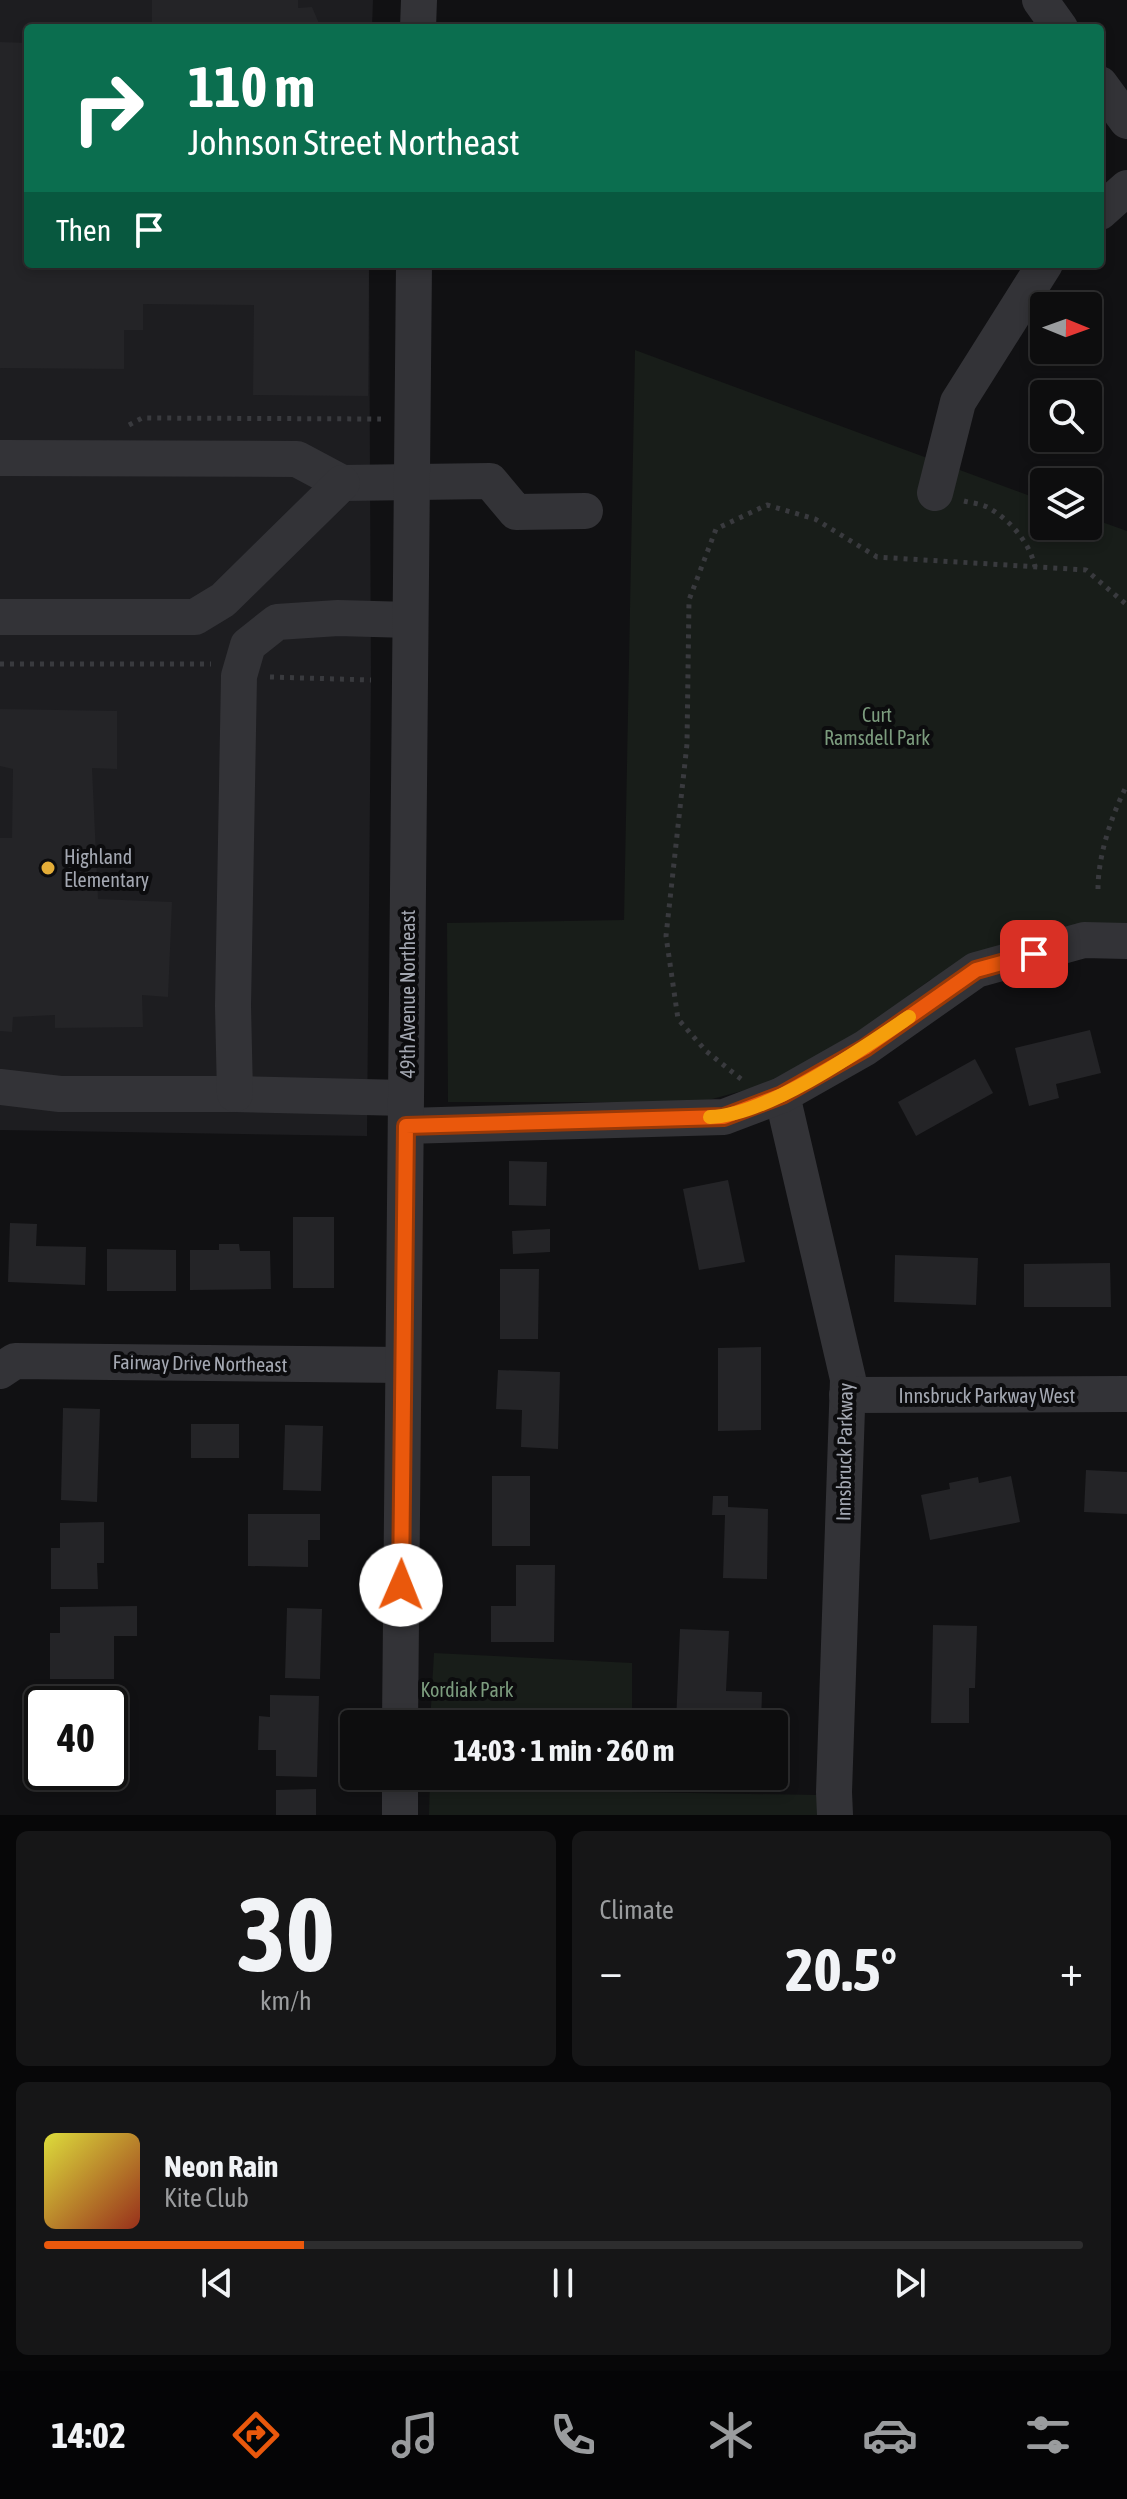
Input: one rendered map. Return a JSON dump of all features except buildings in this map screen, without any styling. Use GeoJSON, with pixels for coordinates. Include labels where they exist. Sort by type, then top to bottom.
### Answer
{"type":"FeatureCollection","features":[{"type":"Feature","properties":{"kind":"street"},"geometry":{"type":"LineString","coordinates":[[418,24],[419,0]]}},
{"type":"Feature","properties":{"kind":"street"},"geometry":{"type":"LineString","coordinates":[[1040,0],[1057,24]]}},
{"type":"Feature","properties":{"kind":"street"},"geometry":{"type":"LineString","coordinates":[[1104,89],[1127,121]]}},
{"type":"Feature","properties":{"kind":"street"},"geometry":{"type":"LineString","coordinates":[[1104,208],[1127,188]]}},
{"type":"Feature","properties":{"kind":"street","name":"49th Avenue Northeast"},"geometry":{"type":"LineString","coordinates":[[400,1710],[414,268]]}},
{"type":"Feature","properties":{"kind":"street"},"geometry":{"type":"LineString","coordinates":[[935,493],[958,402],[1042,268]]}},
{"type":"Feature","properties":{"kind":"street"},"geometry":{"type":"LineString","coordinates":[[0,458],[297,459],[342,483],[490,481],[516,512],[585,511]]}},
{"type":"Feature","properties":{"kind":"street"},"geometry":{"type":"LineString","coordinates":[[0,617],[195,617],[223,600],[342,483]]}},
{"type":"Feature","properties":{"kind":"street"},"geometry":{"type":"LineString","coordinates":[[235,1094],[233,1006],[239,676],[248,645],[277,622],[338,618],[410,620]]}},
{"type":"Feature","properties":{"kind":"street"},"geometry":{"type":"LineString","coordinates":[[0,1087],[60,1094],[235,1094],[406,1112],[724,1117],[782,1095],[865,1048],[976,970],[1084,940],[1127,941]]}},
{"type":"Feature","properties":{"kind":"street","name":"Innsbruck Parkway"},"geometry":{"type":"LineString","coordinates":[[782,1095],[848,1379],[835,1815]]}},
{"type":"Feature","properties":{"kind":"street","name":"Fairway Drive Northeast"},"geometry":{"type":"LineString","coordinates":[[0,1371],[15,1361],[403,1365]]}},
{"type":"Feature","properties":{"kind":"street","name":"Innsbruck Parkway West"},"geometry":{"type":"LineString","coordinates":[[847,1395],[1127,1394]]}},
{"type":"Feature","properties":{"kind":"street"},"geometry":{"type":"LineString","coordinates":[[400,1790],[400,1815]]}},
{"type":"Feature","properties":{"kind":"path"},"geometry":{"type":"LineString","coordinates":[[114,424],[129,425],[142,418],[412,419]]}},
{"type":"Feature","properties":{"kind":"path"},"geometry":{"type":"LineString","coordinates":[[935,493],[988,507],[1016,531],[1032,551],[1035,567]]}},
{"type":"Feature","properties":{"kind":"path"},"geometry":{"type":"LineString","coordinates":[[742,1079],[706,1051],[678,1019],[666,936],[687,744],[689,600],[716,529],[767,505],[815,519],[877,557],[1086,570],[1127,605]]}},
{"type":"Feature","properties":{"kind":"path"},"geometry":{"type":"LineString","coordinates":[[0,664],[211,664],[239,676],[371,680]]}},
{"type":"Feature","properties":{"kind":"path"},"geometry":{"type":"LineString","coordinates":[[1098,889],[1098,873],[1127,785]]}},
{"type":"Feature","properties":{"kind":"shaded area"},"geometry":{"type":"Polygon","coordinates":[[[0,0],[373,0],[372,24],[24,24],[24,268],[369,268],[371,680],[367,1136],[0,1130],[0,0]]]}},
{"type":"Feature","properties":{"kind":"green space","name":"Curt Ramsdell Park"},"geometry":{"type":"Polygon","coordinates":[[[635,350],[1030,496],[1030,540],[1102,540],[1102,522],[1127,531],[1127,933],[1046,933],[930,980],[848,1040],[768,1084],[701,1102],[448,1102],[447,923],[624,920],[635,350]]]}},
{"type":"Feature","properties":{"kind":"green space","name":"Kordiak Park"},"geometry":{"type":"Polygon","coordinates":[[[434,1653],[632,1663],[632,1710],[431,1710],[434,1653]]]}},
{"type":"Feature","properties":{"kind":"green space"},"geometry":{"type":"Polygon","coordinates":[[[430,1790],[632,1790],[818,1795],[823,1815],[429,1815],[430,1790]]]}},
{"type":"Feature","properties":{"kind":"slow traffic"},"geometry":{"type":"LineString","coordinates":[[710,1117],[724,1117],[782,1095],[865,1048],[909,1017]]}},
{"type":"Feature","properties":{"kind":"place","name":"Highland Elementary"},"geometry":{"type":"Point","coordinates":[48,868]}},
{"type":"Feature","properties":{"kind":"route"},"geometry":{"type":"LineString","coordinates":[[401,1585],[406,1126],[724,1117],[782,1095],[865,1048],[976,970],[1034,954]]}}]}
